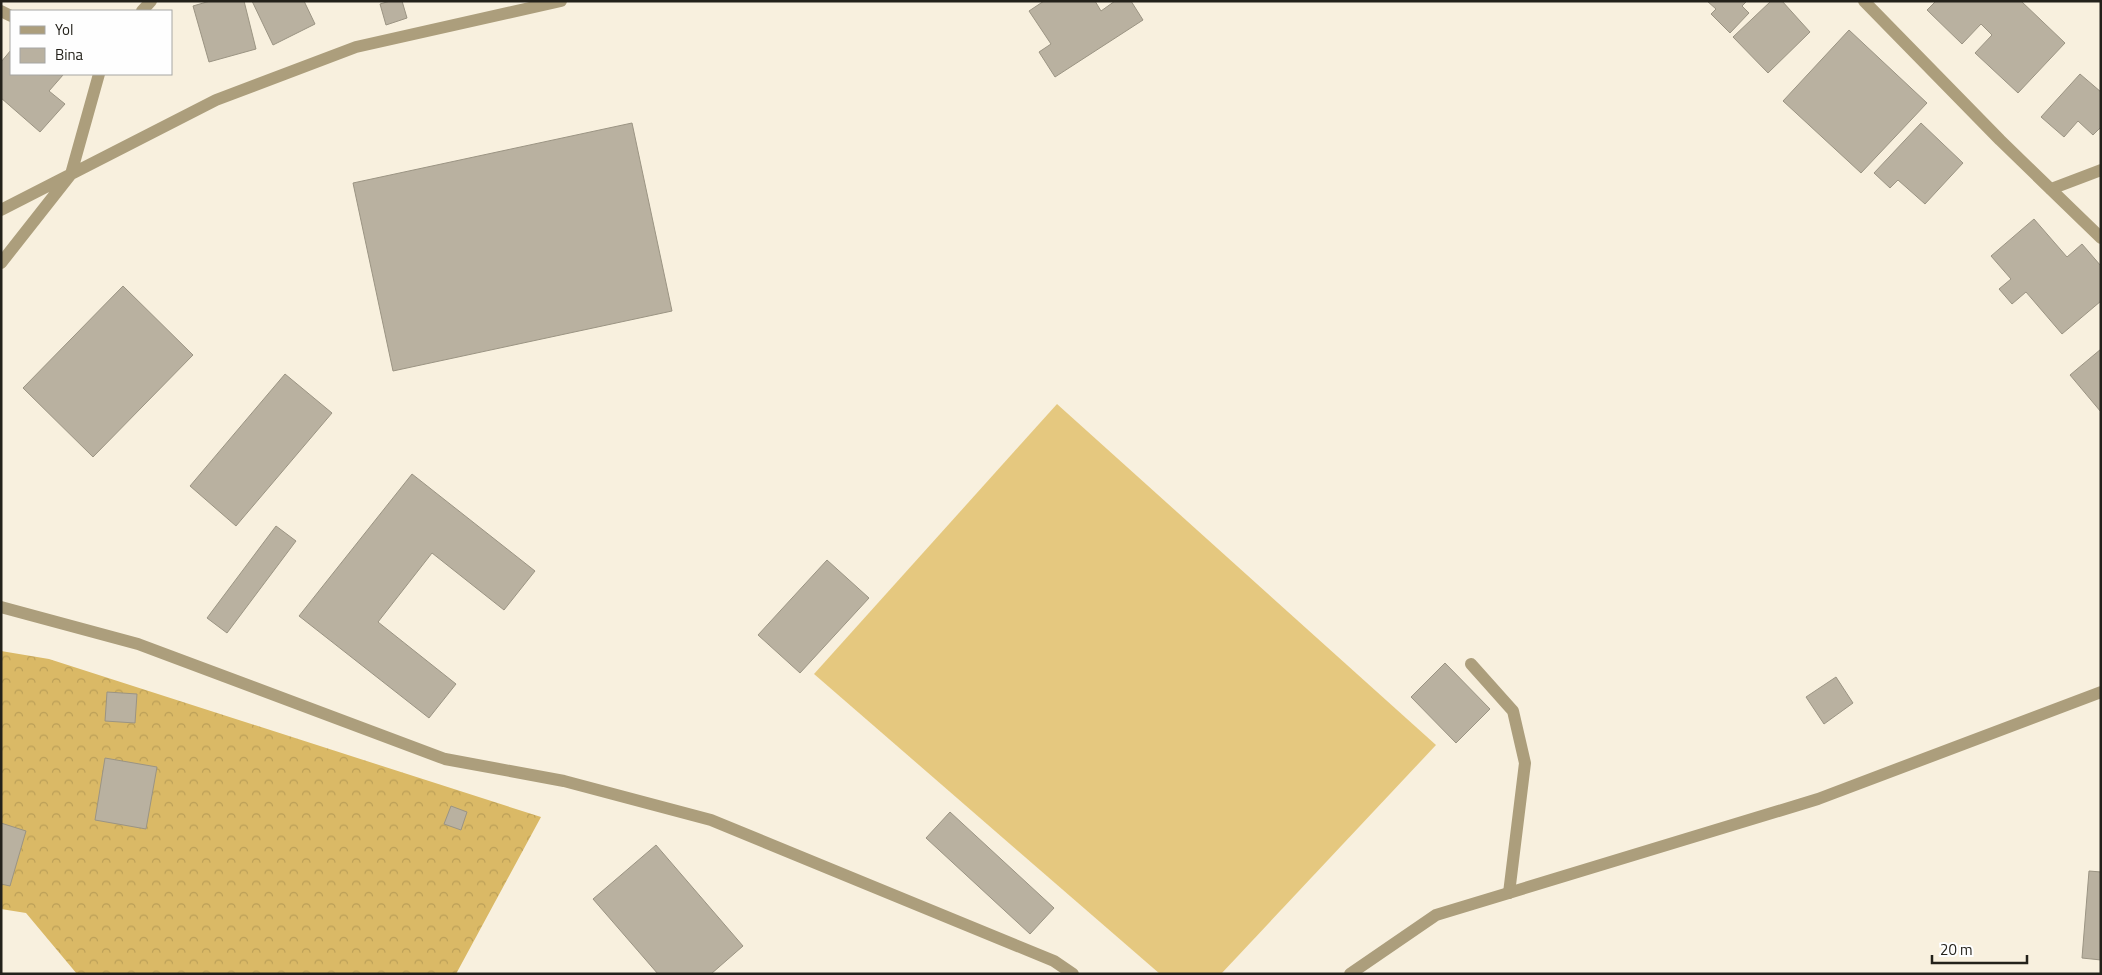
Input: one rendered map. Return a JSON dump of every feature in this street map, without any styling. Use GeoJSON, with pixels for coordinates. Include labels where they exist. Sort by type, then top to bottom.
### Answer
{"type":"FeatureCollection","features":[{"type":"Feature","properties":{"kind":"street"},"geometry":{"type":"LineString","coordinates":[[1,210],[216,100],[356,47],[561,1]]}},
{"type":"Feature","properties":{"kind":"street"},"geometry":{"type":"LineString","coordinates":[[1864,1],[2101,238]]}},
{"type":"Feature","properties":{"kind":"street"},"geometry":{"type":"LineString","coordinates":[[1,263],[71,174],[99,75]]}},
{"type":"Feature","properties":{"kind":"street"},"geometry":{"type":"LineString","coordinates":[[2050,189],[2101,170]]}},
{"type":"Feature","properties":{"kind":"street"},"geometry":{"type":"LineString","coordinates":[[1,607],[138,644],[445,760],[564,781],[712,820],[1054,961],[1073,974]]}},
{"type":"Feature","properties":{"kind":"street"},"geometry":{"type":"LineString","coordinates":[[1471,664],[1513,712],[1525,763],[1509,893]]}},
{"type":"Feature","properties":{"kind":"street"},"geometry":{"type":"LineString","coordinates":[[1350,974],[1436,915],[1818,799],[2101,692]]}},
{"type":"Feature","properties":{"kind":"green space"},"geometry":{"type":"Polygon","coordinates":[[[1,651],[49,659],[541,817],[456,974],[77,974],[26,913],[1,909],[1,651]]]}},
{"type":"Feature","properties":{"kind":"shaded area"},"geometry":{"type":"Polygon","coordinates":[[[1057,404],[1436,745],[1221,974],[1160,974],[814,674],[1057,404]]]}},
{"type":"Feature","properties":{"kind":"building"},"geometry":{"type":"Polygon","coordinates":[[[210,1],[244,1],[256,49],[209,62],[193,6],[210,1]]]}},
{"type":"Feature","properties":{"kind":"building"},"geometry":{"type":"Polygon","coordinates":[[[252,1],[304,1],[315,24],[273,45],[252,1]]]}},
{"type":"Feature","properties":{"kind":"building"},"geometry":{"type":"Polygon","coordinates":[[[390,1],[402,1],[407,18],[386,25],[380,4],[390,1]]]}},
{"type":"Feature","properties":{"kind":"building"},"geometry":{"type":"Polygon","coordinates":[[[1044,1],[1095,1],[1101,11],[1115,1],[1131,1],[1143,20],[1055,77],[1039,52],[1051,44],[1029,11],[1044,1]]]}},
{"type":"Feature","properties":{"kind":"building"},"geometry":{"type":"Polygon","coordinates":[[[1707,1],[1747,1],[1742,6],[1749,13],[1730,33],[1711,14],[1716,9],[1707,1]]]}},
{"type":"Feature","properties":{"kind":"building"},"geometry":{"type":"Polygon","coordinates":[[[1771,1],[1782,1],[1810,32],[1768,73],[1733,37],[1771,1]]]}},
{"type":"Feature","properties":{"kind":"building"},"geometry":{"type":"Polygon","coordinates":[[[1936,1],[2021,1],[2065,43],[2018,93],[1975,53],[1992,35],[1981,24],[1962,44],[1927,10],[1936,1]]]}},
{"type":"Feature","properties":{"kind":"building"},"geometry":{"type":"Polygon","coordinates":[[[1849,30],[1927,103],[1861,173],[1783,101],[1849,30]]]}},
{"type":"Feature","properties":{"kind":"building"},"geometry":{"type":"Polygon","coordinates":[[[10,51],[10,75],[63,75],[49,91],[65,104],[40,132],[1,98],[1,62],[10,51]]]}},
{"type":"Feature","properties":{"kind":"building"},"geometry":{"type":"Polygon","coordinates":[[[2080,74],[2101,92],[2101,127],[2093,135],[2078,121],[2064,137],[2041,117],[2080,74]]]}},
{"type":"Feature","properties":{"kind":"building"},"geometry":{"type":"Polygon","coordinates":[[[632,123],[672,311],[393,371],[353,183],[632,123]]]}},
{"type":"Feature","properties":{"kind":"building"},"geometry":{"type":"Polygon","coordinates":[[[1921,123],[1963,163],[1925,204],[1898,180],[1890,188],[1874,173],[1921,123]]]}},
{"type":"Feature","properties":{"kind":"building"},"geometry":{"type":"Polygon","coordinates":[[[2034,219],[2067,257],[2082,244],[2101,266],[2101,301],[2062,334],[2026,292],[2012,304],[1999,289],[2011,279],[1991,256],[2034,219]]]}},
{"type":"Feature","properties":{"kind":"building"},"geometry":{"type":"Polygon","coordinates":[[[123,286],[193,355],[93,457],[23,388],[123,286]]]}},
{"type":"Feature","properties":{"kind":"building"},"geometry":{"type":"Polygon","coordinates":[[[2101,349],[2101,412],[2070,375],[2101,349]]]}},
{"type":"Feature","properties":{"kind":"building"},"geometry":{"type":"Polygon","coordinates":[[[285,374],[332,413],[236,526],[190,486],[285,374]]]}},
{"type":"Feature","properties":{"kind":"building"},"geometry":{"type":"Polygon","coordinates":[[[412,474],[535,571],[504,610],[432,553],[378,622],[456,684],[429,718],[299,616],[412,474]]]}},
{"type":"Feature","properties":{"kind":"building"},"geometry":{"type":"Polygon","coordinates":[[[276,526],[296,541],[227,633],[207,618],[276,526]]]}},
{"type":"Feature","properties":{"kind":"building"},"geometry":{"type":"Polygon","coordinates":[[[827,560],[869,598],[800,673],[758,635],[827,560]]]}},
{"type":"Feature","properties":{"kind":"building"},"geometry":{"type":"Polygon","coordinates":[[[1445,663],[1490,709],[1456,743],[1411,697],[1445,663]]]}},
{"type":"Feature","properties":{"kind":"building"},"geometry":{"type":"Polygon","coordinates":[[[1836,677],[1853,703],[1824,724],[1806,697],[1836,677]]]}},
{"type":"Feature","properties":{"kind":"building"},"geometry":{"type":"Polygon","coordinates":[[[107,692],[137,694],[135,723],[105,721],[107,692]]]}},
{"type":"Feature","properties":{"kind":"building"},"geometry":{"type":"Polygon","coordinates":[[[105,758],[157,767],[146,829],[95,820],[105,758]]]}},
{"type":"Feature","properties":{"kind":"building"},"geometry":{"type":"Polygon","coordinates":[[[451,806],[467,812],[461,830],[444,824],[451,806]]]}},
{"type":"Feature","properties":{"kind":"building"},"geometry":{"type":"Polygon","coordinates":[[[950,812],[1054,908],[1030,934],[926,838],[950,812]]]}},
{"type":"Feature","properties":{"kind":"building"},"geometry":{"type":"Polygon","coordinates":[[[1,823],[26,831],[10,886],[1,884],[1,823]]]}},
{"type":"Feature","properties":{"kind":"building"},"geometry":{"type":"Polygon","coordinates":[[[656,845],[743,946],[711,974],[658,974],[593,899],[656,845]]]}},
{"type":"Feature","properties":{"kind":"building"},"geometry":{"type":"Polygon","coordinates":[[[2089,871],[2101,872],[2101,960],[2082,958],[2089,871]]]}}]}
